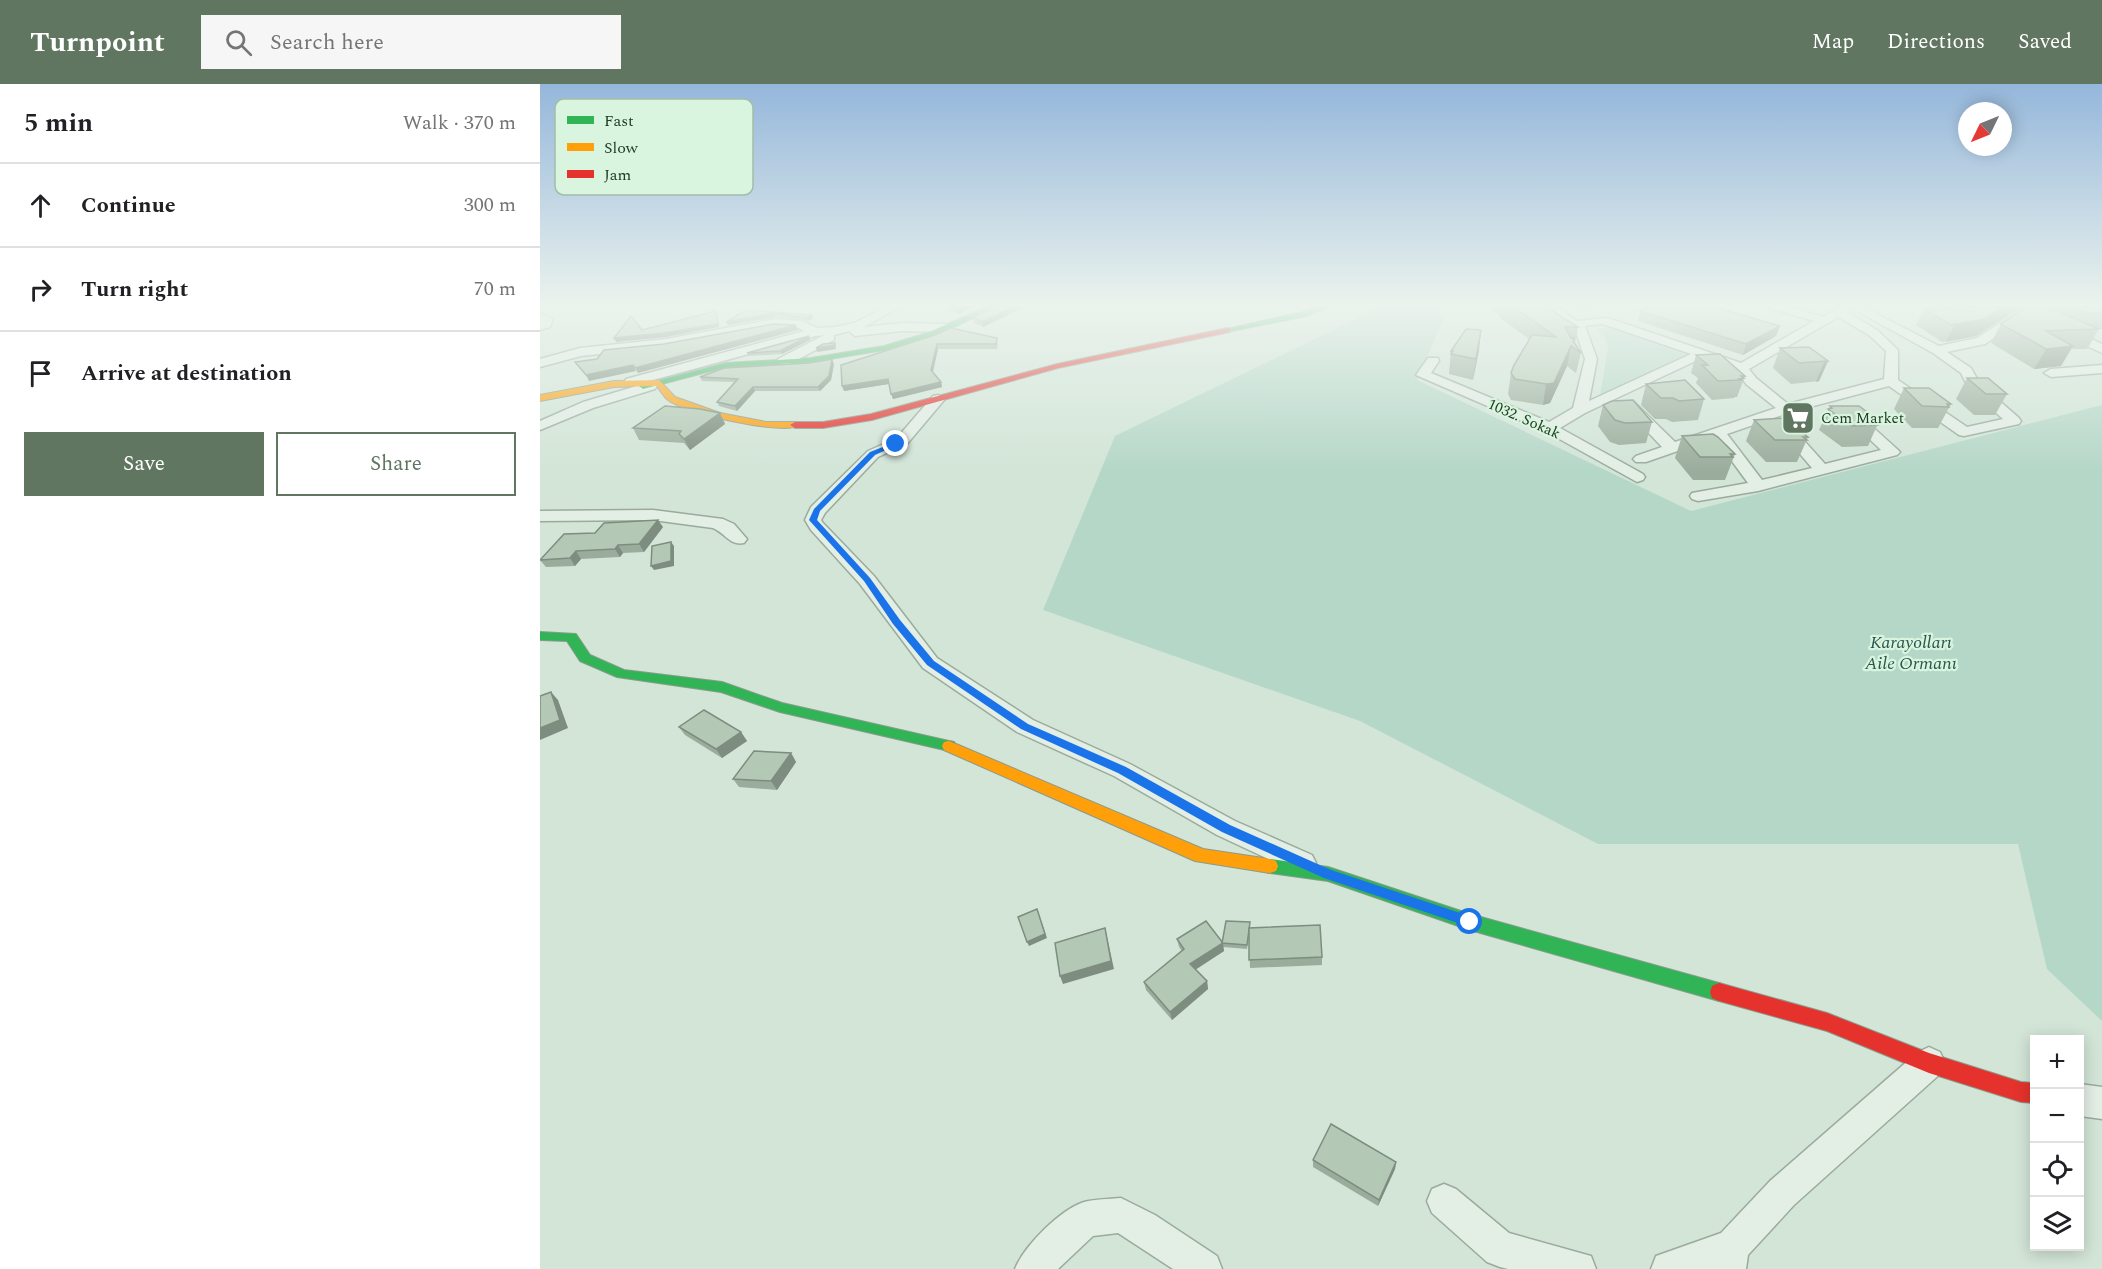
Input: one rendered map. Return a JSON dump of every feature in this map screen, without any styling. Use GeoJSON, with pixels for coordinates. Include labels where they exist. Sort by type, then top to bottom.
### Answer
{"type":"FeatureCollection","features":[{"type":"Feature","properties":{"kind":"street"},"geometry":{"type":"LineString","coordinates":[[631,382],[707,361]]}},
{"type":"Feature","properties":{"kind":"street"},"geometry":{"type":"LineString","coordinates":[[540,426],[588,405],[726,365],[789,361]]}},
{"type":"Feature","properties":{"kind":"street"},"geometry":{"type":"LineString","coordinates":[[540,398],[603,385],[631,382],[659,383],[672,399],[718,415],[766,425],[823,425],[872,417],[1079,361]]}},
{"type":"Feature","properties":{"kind":"street","name":"1032. Sokak"},"geometry":{"type":"LineString","coordinates":[[1432,361],[1423,375],[1550,428],[1637,477]]}},
{"type":"Feature","properties":{"kind":"street"},"geometry":{"type":"LineString","coordinates":[[1580,410],[1591,361]]}},
{"type":"Feature","properties":{"kind":"street"},"geometry":{"type":"LineString","coordinates":[[1550,428],[1580,410],[1686,361]]}},
{"type":"Feature","properties":{"kind":"street"},"geometry":{"type":"LineString","coordinates":[[1725,361],[1742,368],[1751,381],[1780,411],[1822,471]]}},
{"type":"Feature","properties":{"kind":"street"},"geometry":{"type":"LineString","coordinates":[[1742,368],[1753,361]]}},
{"type":"Feature","properties":{"kind":"street"},"geometry":{"type":"LineString","coordinates":[[1891,381],[1892,361]]}},
{"type":"Feature","properties":{"kind":"street"},"geometry":{"type":"LineString","coordinates":[[1891,381],[1964,432],[2014,421],[1974,386],[1966,371],[1953,361]]}},
{"type":"Feature","properties":{"kind":"street"},"geometry":{"type":"LineString","coordinates":[[2051,373],[2102,369]]}},
{"type":"Feature","properties":{"kind":"street"},"geometry":{"type":"LineString","coordinates":[[1641,459],[1780,411],[1891,381]]}},
{"type":"Feature","properties":{"kind":"street"},"geometry":{"type":"LineString","coordinates":[[540,410],[586,395],[659,383]]}},
{"type":"Feature","properties":{"kind":"street"},"geometry":{"type":"LineString","coordinates":[[1698,496],[1758,486],[1892,452],[1831,398]]}},
{"type":"Feature","properties":{"kind":"street"},"geometry":{"type":"LineString","coordinates":[[938,399],[902,441],[873,454],[817,511],[813,520],[867,580],[930,663],[1025,726],[1122,770],[1226,828],[1328,874],[1470,922],[1827,1022],[1929,1063],[2021,1092],[2030,1093]]}},
{"type":"Feature","properties":{"kind":"street"},"geometry":{"type":"LineString","coordinates":[[1630,406],[1672,448]]}},
{"type":"Feature","properties":{"kind":"street"},"geometry":{"type":"LineString","coordinates":[[1718,432],[1758,486]]}},
{"type":"Feature","properties":{"kind":"street"},"geometry":{"type":"LineString","coordinates":[[540,516],[653,515],[717,523],[728,528],[738,539]]}},
{"type":"Feature","properties":{"kind":"street"},"geometry":{"type":"LineString","coordinates":[[540,636],[571,637],[585,658],[622,674],[722,687],[780,707],[953,747],[1201,856],[1328,874]]}},
{"type":"Feature","properties":{"kind":"street"},"geometry":{"type":"LineString","coordinates":[[1669,1269],[1730,1258],[1782,1193],[1929,1063]]}},
{"type":"Feature","properties":{"kind":"street"},"geometry":{"type":"LineString","coordinates":[[2084,1101],[2102,1103]]}},
{"type":"Feature","properties":{"kind":"street"},"geometry":{"type":"LineString","coordinates":[[1444,1201],[1500,1249],[1578,1269]]}},
{"type":"Feature","properties":{"kind":"street"},"geometry":{"type":"LineString","coordinates":[[1033,1269],[1058,1242],[1086,1219],[1122,1215],[1204,1269]]}},
{"type":"Feature","properties":{"kind":"green space","name":"Karayolları Aile Ormanı"},"geometry":{"type":"Polygon","coordinates":[[[1269,361],[1425,361],[1417,380],[1691,511],[2102,405],[2102,1021],[2047,969],[2018,844],[1598,844],[1360,721],[1043,610],[1115,436],[1269,361]]]}},
{"type":"Feature","properties":{"kind":"green space"},"geometry":{"type":"Polygon","coordinates":[[[1606,361],[1674,361],[1600,396],[1606,361]]]}},
{"type":"Feature","properties":{"kind":"building"},"geometry":{"type":"Polygon","coordinates":[[[660,361],[635,368],[633,365],[586,375],[575,362],[660,361]]]}},
{"type":"Feature","properties":{"kind":"building"},"geometry":{"type":"Polygon","coordinates":[[[832,361],[829,376],[818,387],[753,387],[735,406],[717,402],[738,379],[700,377],[724,368],[832,361]]]}},
{"type":"Feature","properties":{"kind":"building"},"geometry":{"type":"Polygon","coordinates":[[[853,361],[933,361],[931,370],[941,382],[891,394],[888,379],[842,386],[841,365],[853,361]]]}},
{"type":"Feature","properties":{"kind":"building"},"geometry":{"type":"Polygon","coordinates":[[[1516,361],[1564,361],[1554,383],[1546,384],[1515,379],[1511,373],[1516,361]]]}},
{"type":"Feature","properties":{"kind":"building"},"geometry":{"type":"Polygon","coordinates":[[[1704,361],[1728,361],[1745,376],[1741,376],[1744,378],[1739,379],[1741,380],[1718,381],[1702,365],[1708,365],[1704,361]]]}},
{"type":"Feature","properties":{"kind":"building"},"geometry":{"type":"Polygon","coordinates":[[[1797,361],[1824,361],[1799,363],[1797,361]]]}},
{"type":"Feature","properties":{"kind":"building"},"geometry":{"type":"Polygon","coordinates":[[[1967,378],[1988,378],[2007,394],[1986,394],[1967,378]]]}},
{"type":"Feature","properties":{"kind":"building"},"geometry":{"type":"Polygon","coordinates":[[[1685,380],[1704,399],[1679,401],[1673,398],[1661,398],[1646,384],[1685,380]]]}},
{"type":"Feature","properties":{"kind":"building"},"geometry":{"type":"Polygon","coordinates":[[[1904,388],[1929,388],[1951,404],[1947,404],[1949,407],[1922,406],[1904,388]]]}},
{"type":"Feature","properties":{"kind":"building"},"geometry":{"type":"Polygon","coordinates":[[[1633,400],[1652,422],[1625,423],[1615,420],[1603,405],[1612,401],[1633,400]]]}},
{"type":"Feature","properties":{"kind":"building"},"geometry":{"type":"Polygon","coordinates":[[[665,406],[720,413],[684,439],[679,434],[681,431],[633,428],[665,406]]]}},
{"type":"Feature","properties":{"kind":"building"},"geometry":{"type":"Polygon","coordinates":[[[1830,406],[1859,406],[1879,421],[1875,422],[1878,425],[1852,426],[1828,409],[1832,408],[1830,406]]]}},
{"type":"Feature","properties":{"kind":"building"},"geometry":{"type":"Polygon","coordinates":[[[1784,418],[1808,437],[1803,437],[1807,440],[1775,440],[1754,420],[1784,418]]]}},
{"type":"Feature","properties":{"kind":"building"},"geometry":{"type":"Polygon","coordinates":[[[1713,434],[1735,454],[1730,454],[1733,457],[1700,457],[1682,436],[1713,434]]]}},
{"type":"Feature","properties":{"kind":"building"},"geometry":{"type":"Polygon","coordinates":[[[658,520],[639,544],[618,545],[615,549],[576,551],[570,558],[540,560],[564,534],[595,533],[604,523],[658,520]]]}},
{"type":"Feature","properties":{"kind":"building"},"geometry":{"type":"Polygon","coordinates":[[[671,542],[671,561],[651,566],[652,546],[671,542]]]}},
{"type":"Feature","properties":{"kind":"building"},"geometry":{"type":"Polygon","coordinates":[[[551,692],[560,720],[540,728],[540,696],[551,692]]]}},
{"type":"Feature","properties":{"kind":"building"},"geometry":{"type":"Polygon","coordinates":[[[704,710],[741,732],[716,749],[679,727],[704,710]]]}},
{"type":"Feature","properties":{"kind":"building"},"geometry":{"type":"Polygon","coordinates":[[[754,751],[791,753],[771,781],[733,779],[754,751]]]}},
{"type":"Feature","properties":{"kind":"building"},"geometry":{"type":"Polygon","coordinates":[[[1037,909],[1045,934],[1027,942],[1018,917],[1037,909]]]}},
{"type":"Feature","properties":{"kind":"building"},"geometry":{"type":"Polygon","coordinates":[[[1206,921],[1223,943],[1190,964],[1207,981],[1170,1012],[1144,982],[1184,949],[1177,939],[1206,921]]]}},
{"type":"Feature","properties":{"kind":"building"},"geometry":{"type":"Polygon","coordinates":[[[1226,921],[1250,922],[1247,945],[1222,943],[1226,921]]]}},
{"type":"Feature","properties":{"kind":"building"},"geometry":{"type":"Polygon","coordinates":[[[1320,925],[1322,957],[1249,960],[1249,928],[1320,925]]]}},
{"type":"Feature","properties":{"kind":"building"},"geometry":{"type":"Polygon","coordinates":[[[1105,928],[1111,961],[1060,976],[1055,943],[1105,928]]]}},
{"type":"Feature","properties":{"kind":"building"},"geometry":{"type":"Polygon","coordinates":[[[1331,1124],[1396,1162],[1379,1200],[1313,1160],[1331,1124]]]}},
{"type":"Feature","properties":{"kind":"traffic: fast"},"geometry":{"type":"LineString","coordinates":[[643,386],[726,365],[789,361]]}},
{"type":"Feature","properties":{"kind":"traffic: fast"},"geometry":{"type":"LineString","coordinates":[[540,636],[571,637],[585,658],[622,674],[722,687],[780,707],[949,746]]}},
{"type":"Feature","properties":{"kind":"traffic: fast"},"geometry":{"type":"LineString","coordinates":[[1270,866],[1328,874],[1470,922],[1719,992]]}},
{"type":"Feature","properties":{"kind":"traffic: slow"},"geometry":{"type":"LineString","coordinates":[[540,398],[614,384],[659,383],[672,399],[718,415],[766,425],[795,425]]}},
{"type":"Feature","properties":{"kind":"traffic: slow"},"geometry":{"type":"LineString","coordinates":[[949,746],[1201,856],[1270,866]]}},
{"type":"Feature","properties":{"kind":"traffic: jam"},"geometry":{"type":"LineString","coordinates":[[795,425],[823,425],[872,417],[1079,361]]}},
{"type":"Feature","properties":{"kind":"traffic: jam"},"geometry":{"type":"LineString","coordinates":[[1719,992],[1827,1022],[1929,1063],[2021,1092],[2030,1093]]}},
{"type":"Feature","properties":{"kind":"place","name":"Cem Market"},"geometry":{"type":"Point","coordinates":[1798,418]}},
{"type":"Feature","properties":{"kind":"route"},"geometry":{"type":"LineString","coordinates":[[896,444],[873,454],[817,511],[813,520],[867,580],[930,663],[1025,726],[1122,770],[1226,828],[1328,874],[1470,922]]}}]}
